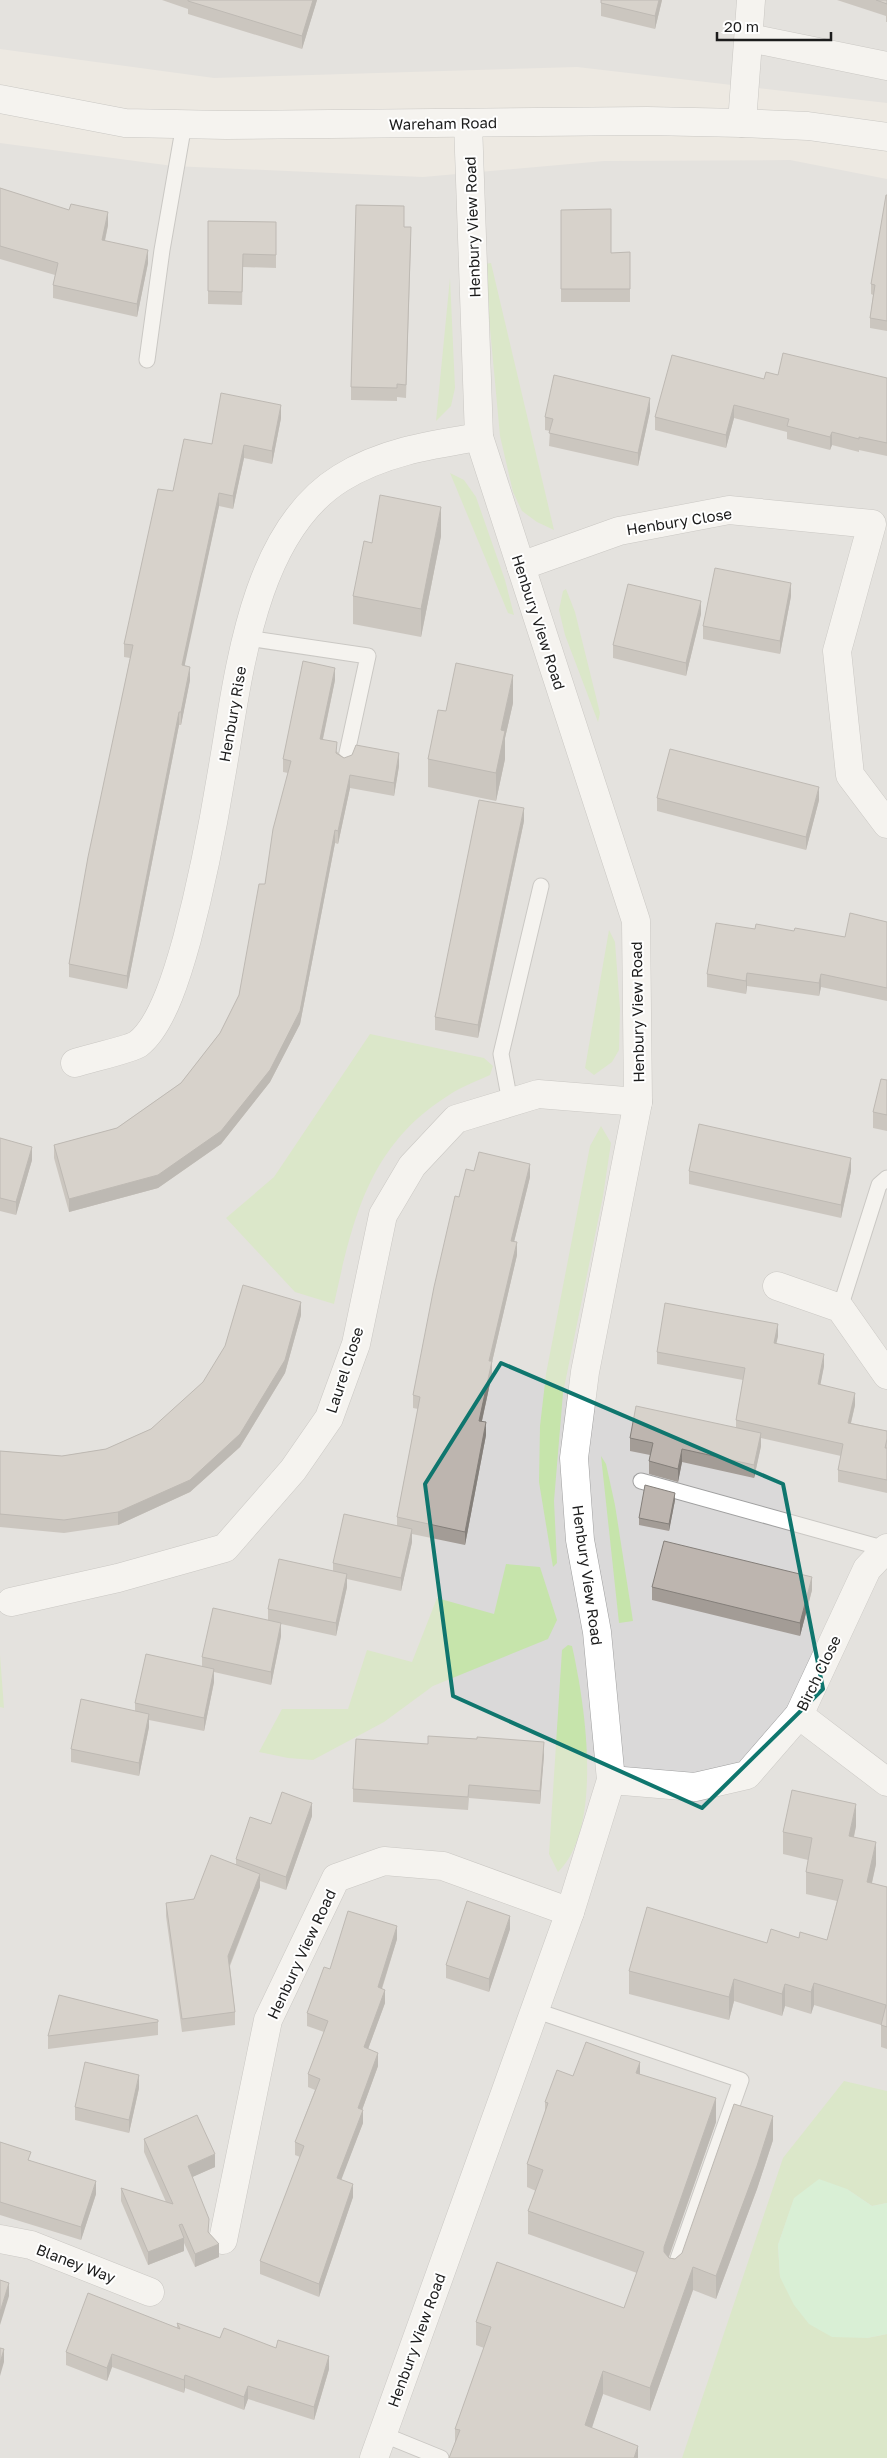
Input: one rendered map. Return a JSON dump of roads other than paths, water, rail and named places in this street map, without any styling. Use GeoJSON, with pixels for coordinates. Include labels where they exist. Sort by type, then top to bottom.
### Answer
{"type":"FeatureCollection","features":[{"type":"Feature","properties":{"kind":"street"},"geometry":{"type":"LineString","coordinates":[[742,123],[752,0]]}},
{"type":"Feature","properties":{"kind":"street"},"geometry":{"type":"LineString","coordinates":[[750,38],[887,66]]}},
{"type":"Feature","properties":{"kind":"street","name":"Wareham Road"},"geometry":{"type":"LineString","coordinates":[[0,99],[125,123],[742,123],[808,126],[887,137]]}},
{"type":"Feature","properties":{"kind":"street","name":"Henbury View Road"},"geometry":{"type":"LineString","coordinates":[[378,2446],[570,1912],[611,1780],[597,1632],[580,1540],[574,1458],[585,1372],[638,1102],[636,921],[479,437],[468,123]]}},
{"type":"Feature","properties":{"kind":"street","name":"Henbury Rise"},"geometry":{"type":"LineString","coordinates":[[75,1063],[138,1044],[158,1020],[177,976],[201,886],[247,638],[271,564],[289,530],[315,500],[339,479],[371,462],[408,450],[479,437]]}},
{"type":"Feature","properties":{"kind":"street","name":"Henbury Close"},"geometry":{"type":"LineString","coordinates":[[521,566],[619,531],[729,510],[879,525],[837,651],[850,775],[887,824]]}},
{"type":"Feature","properties":{"kind":"street","name":"Laurel Close"},"geometry":{"type":"LineString","coordinates":[[5,1604],[118,1578],[225,1548],[293,1470],[329,1418],[356,1344],[383,1215],[412,1166],[456,1119],[538,1094],[638,1102]]}},
{"type":"Feature","properties":{"kind":"street"},"geometry":{"type":"LineString","coordinates":[[777,1286],[840,1308],[887,1375]]}},
{"type":"Feature","properties":{"kind":"street","name":"Birch Close"},"geometry":{"type":"LineString","coordinates":[[611,1780],[694,1787],[748,1775],[799,1715],[867,1569],[887,1549]]}},
{"type":"Feature","properties":{"kind":"street"},"geometry":{"type":"LineString","coordinates":[[799,1715],[887,1782]]}},
{"type":"Feature","properties":{"kind":"street","name":"Henbury View Road"},"geometry":{"type":"LineString","coordinates":[[223,2240],[268,2020],[336,1878],[384,1861],[443,1866],[570,1912]]}},
{"type":"Feature","properties":{"kind":"street","name":"Blaney Way"},"geometry":{"type":"LineString","coordinates":[[0,2239],[31,2245],[150,2292]]}},
{"type":"Feature","properties":{"kind":"lane"},"geometry":{"type":"LineString","coordinates":[[147,360],[162,250],[184,124]]}},
{"type":"Feature","properties":{"kind":"lane"},"geometry":{"type":"LineString","coordinates":[[247,638],[368,656],[345,762]]}},
{"type":"Feature","properties":{"kind":"lane"},"geometry":{"type":"LineString","coordinates":[[510,1102],[502,1054],[541,886]]}},
{"type":"Feature","properties":{"kind":"lane"},"geometry":{"type":"LineString","coordinates":[[840,1308],[879,1185],[887,1178]]}},
{"type":"Feature","properties":{"kind":"lane"},"geometry":{"type":"LineString","coordinates":[[641,1481],[887,1549]]}},
{"type":"Feature","properties":{"kind":"lane"},"geometry":{"type":"LineString","coordinates":[[534,2010],[741,2080],[673,2273]]}},
{"type":"Feature","properties":{"kind":"lane"},"geometry":{"type":"LineString","coordinates":[[378,2446],[441,2458]]}}]}
